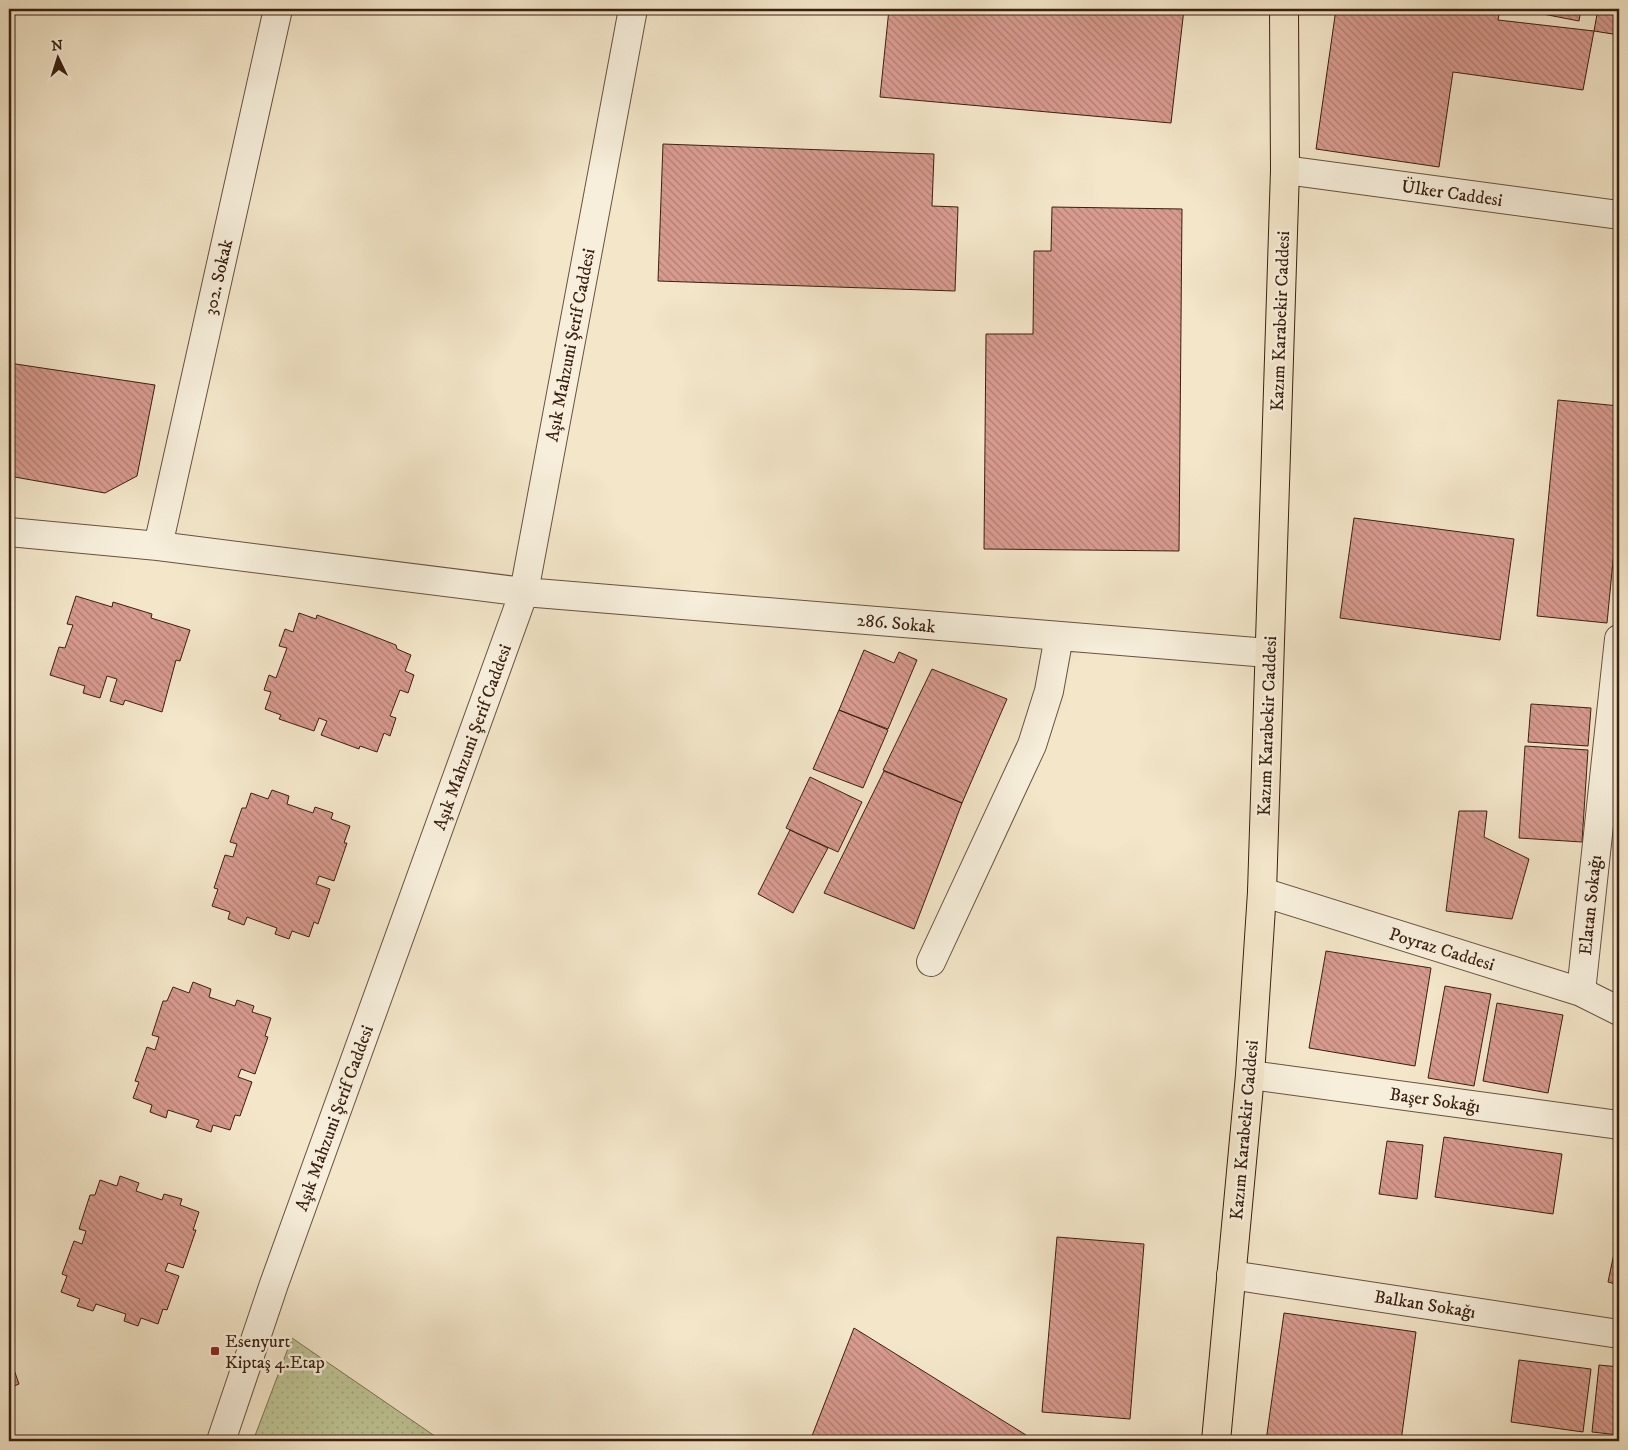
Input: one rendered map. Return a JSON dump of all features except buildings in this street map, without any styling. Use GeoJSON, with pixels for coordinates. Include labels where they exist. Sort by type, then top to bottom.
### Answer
{"type":"FeatureCollection","features":[{"type":"Feature","properties":{"kind":"main road","name":"Kazım Karabekir Caddesi"},"geometry":{"type":"LineString","coordinates":[[1216,1441],[1250,1075],[1262,892],[1268,654],[1285,170],[1284,9]]}},
{"type":"Feature","properties":{"kind":"street","name":"302. Sokak"},"geometry":{"type":"LineString","coordinates":[[158,546],[278,9]]}},
{"type":"Feature","properties":{"kind":"street","name":"Aşık Mahzuni Şerif Caddesi"},"geometry":{"type":"LineString","coordinates":[[221,1441],[274,1284],[524,592],[634,9]]}},
{"type":"Feature","properties":{"kind":"street","name":"Ülker Caddesi"},"geometry":{"type":"LineString","coordinates":[[1285,170],[1619,215]]}},
{"type":"Feature","properties":{"kind":"street","name":"286. Sokak"},"geometry":{"type":"LineString","coordinates":[[9,532],[158,546],[524,592],[1268,654]]}},
{"type":"Feature","properties":{"kind":"street"},"geometry":{"type":"LineString","coordinates":[[931,962],[1032,745],[1049,691],[1059,636]]}},
{"type":"Feature","properties":{"kind":"street","name":"Elatan Sokağı"},"geometry":{"type":"LineString","coordinates":[[1581,992],[1619,639]]}},
{"type":"Feature","properties":{"kind":"street","name":"Poyraz Caddesi"},"geometry":{"type":"LineString","coordinates":[[1262,892],[1581,992],[1619,1011]]}},
{"type":"Feature","properties":{"kind":"street","name":"Başer Sokağı"},"geometry":{"type":"LineString","coordinates":[[1250,1075],[1619,1125]]}},
{"type":"Feature","properties":{"kind":"street","name":"Balkan Sokağı"},"geometry":{"type":"LineString","coordinates":[[1231,1275],[1619,1334]]}},
{"type":"Feature","properties":{"kind":"green space"},"geometry":{"type":"Polygon","coordinates":[[[292,1338],[442,1441],[253,1441],[292,1338]]]}},
{"type":"Feature","properties":{"kind":"place","name":"Esenyurt Kiptaş 4.Etap"},"geometry":{"type":"Point","coordinates":[215,1351]}}]}
